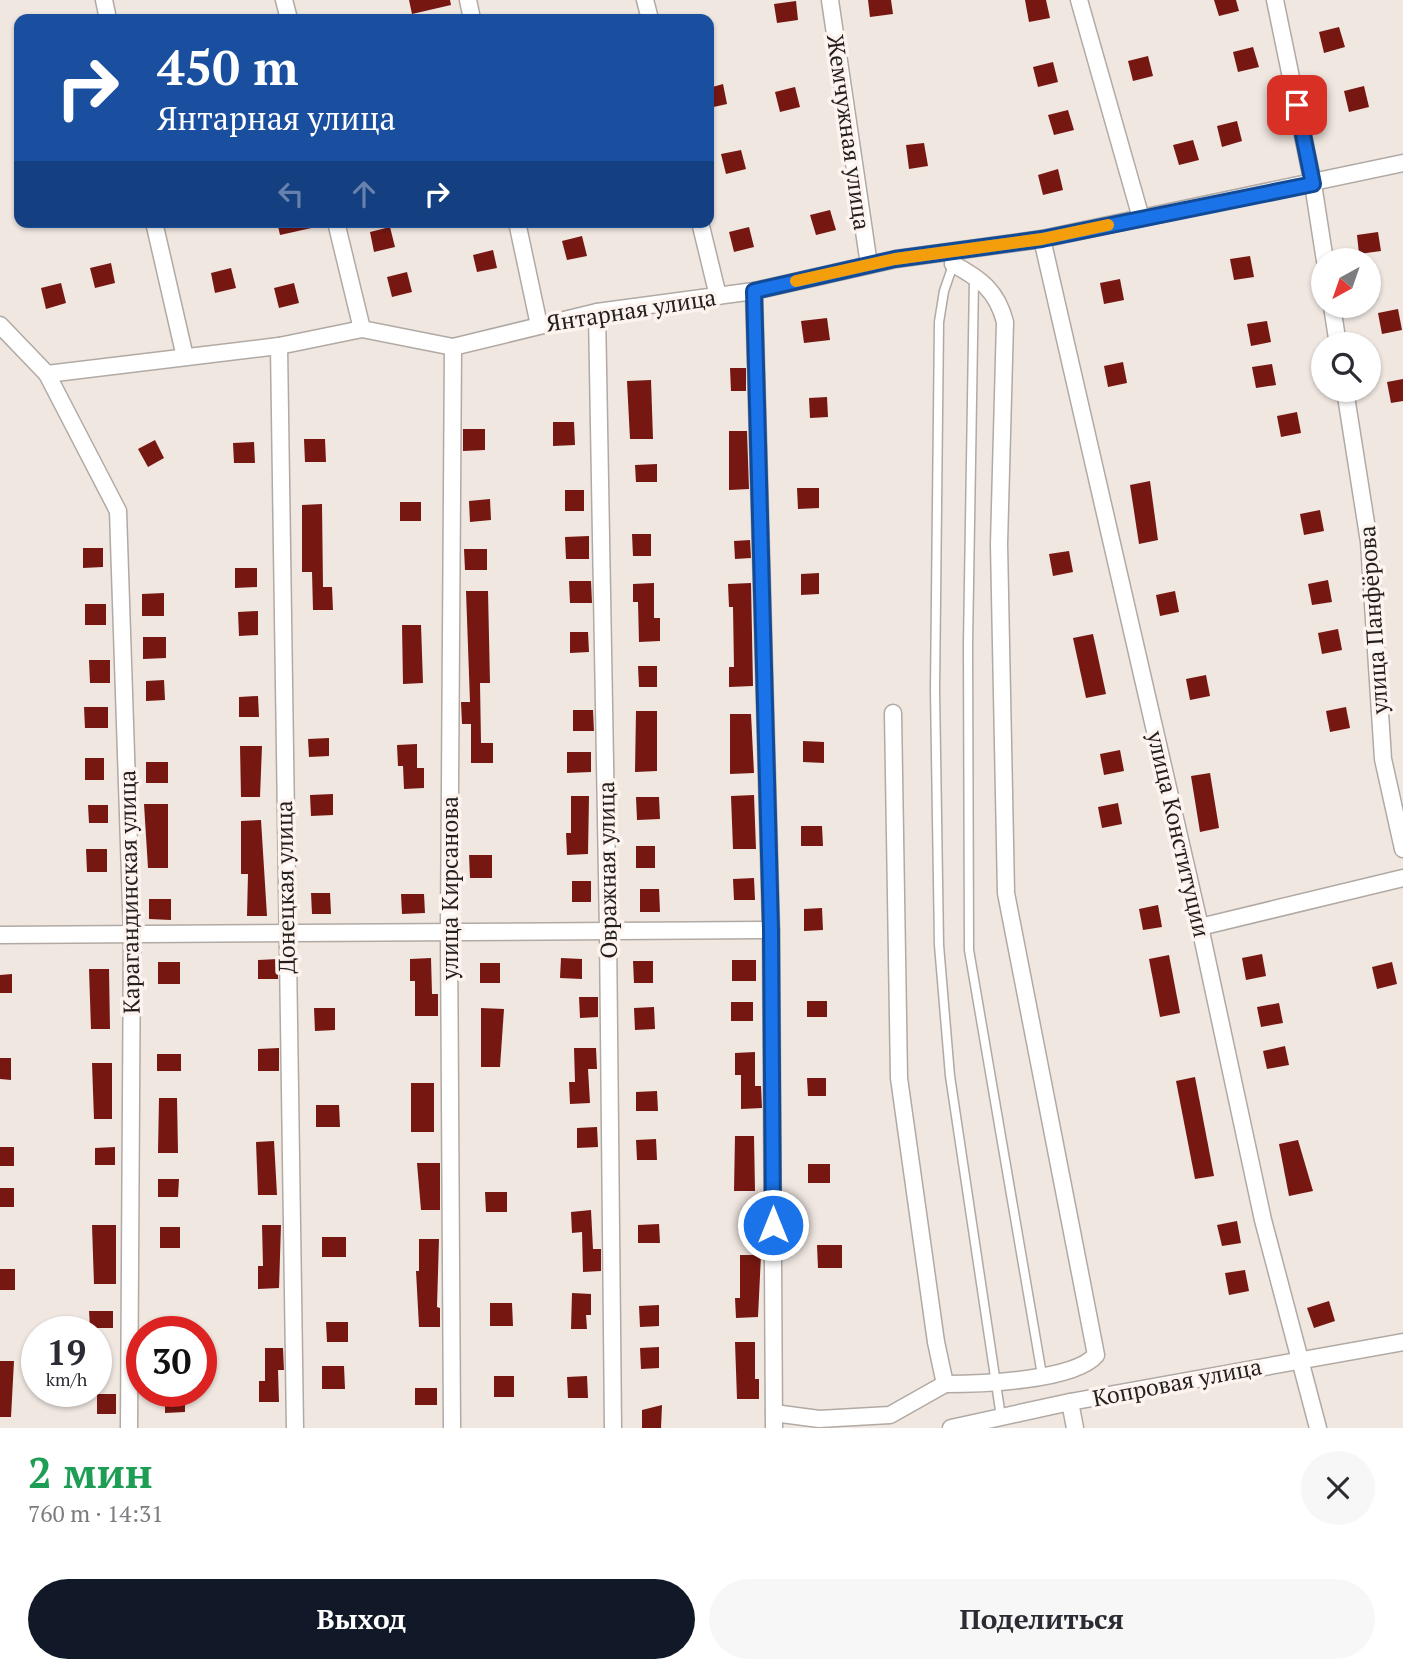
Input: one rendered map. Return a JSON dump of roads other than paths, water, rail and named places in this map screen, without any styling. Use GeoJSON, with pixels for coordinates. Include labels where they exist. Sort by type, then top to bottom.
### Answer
{"type":"FeatureCollection","features":[{"type":"Feature","properties":{"kind":"street","name":"Жемчужная улица"},"geometry":{"type":"LineString","coordinates":[[830,0],[869,265]]}},
{"type":"Feature","properties":{"kind":"street"},"geometry":{"type":"LineString","coordinates":[[1079,0],[1142,218]]}},
{"type":"Feature","properties":{"kind":"street"},"geometry":{"type":"LineString","coordinates":[[1275,0],[1313,184],[1323,248]]}},
{"type":"Feature","properties":{"kind":"street","name":"Янтарная улица"},"geometry":{"type":"LineString","coordinates":[[47,374],[279,346],[362,329],[453,347],[597,313],[754,291],[869,265],[952,258],[1403,163]]}},
{"type":"Feature","properties":{"kind":"street"},"geometry":{"type":"LineString","coordinates":[[155,228],[185,357]]}},
{"type":"Feature","properties":{"kind":"street"},"geometry":{"type":"LineString","coordinates":[[337,228],[362,329]]}},
{"type":"Feature","properties":{"kind":"street"},"geometry":{"type":"LineString","coordinates":[[518,228],[539,325]]}},
{"type":"Feature","properties":{"kind":"street"},"geometry":{"type":"LineString","coordinates":[[701,228],[718,296]]}},
{"type":"Feature","properties":{"kind":"street","name":"улица Конституции"},"geometry":{"type":"LineString","coordinates":[[1042,239],[1200,927],[1263,1220],[1318,1428]]}},
{"type":"Feature","properties":{"kind":"street"},"geometry":{"type":"LineString","coordinates":[[754,291],[771,930],[774,1420],[890,1415],[945,1384],[996,1383],[1042,1375],[1090,1362],[1096,1355],[1006,893],[999,544],[1004,322],[1000,302],[990,288],[952,258]]}},
{"type":"Feature","properties":{"kind":"street","name":"Овражная улица"},"geometry":{"type":"LineString","coordinates":[[597,313],[608,931],[613,1428]]}},
{"type":"Feature","properties":{"kind":"street"},"geometry":{"type":"LineString","coordinates":[[0,326],[47,374]]}},
{"type":"Feature","properties":{"kind":"street","name":"Донецкая улица"},"geometry":{"type":"LineString","coordinates":[[279,346],[295,1428]]}},
{"type":"Feature","properties":{"kind":"street","name":"улица Кирсанова"},"geometry":{"type":"LineString","coordinates":[[452,1428],[449,931],[453,347]]}},
{"type":"Feature","properties":{"kind":"street","name":"Карагандинская улица"},"geometry":{"type":"LineString","coordinates":[[47,374],[118,511],[132,936],[129,1428]]}},
{"type":"Feature","properties":{"kind":"street","name":"улица Панфёрова"},"geometry":{"type":"LineString","coordinates":[[1347,402],[1369,542],[1383,759],[1403,849]]}},
{"type":"Feature","properties":{"kind":"street"},"geometry":{"type":"LineString","coordinates":[[893,713],[900,1079],[936,1342],[945,1384]]}},
{"type":"Feature","properties":{"kind":"street"},"geometry":{"type":"LineString","coordinates":[[1200,927],[1403,878]]}},
{"type":"Feature","properties":{"kind":"street"},"geometry":{"type":"LineString","coordinates":[[0,935],[771,930]]}},
{"type":"Feature","properties":{"kind":"street","name":"Копровая улица"},"geometry":{"type":"LineString","coordinates":[[951,1428],[1070,1402],[1403,1342]]}},
{"type":"Feature","properties":{"kind":"street"},"geometry":{"type":"LineString","coordinates":[[1070,1402],[1075,1428]]}},
{"type":"Feature","properties":{"kind":"lane"},"geometry":{"type":"LineString","coordinates":[[952,258],[939,322],[936,690],[939,945],[950,1076],[1001,1417]]}},
{"type":"Feature","properties":{"kind":"lane"},"geometry":{"type":"LineString","coordinates":[[974,275],[968,618],[968,950],[1042,1375]]}}]}
